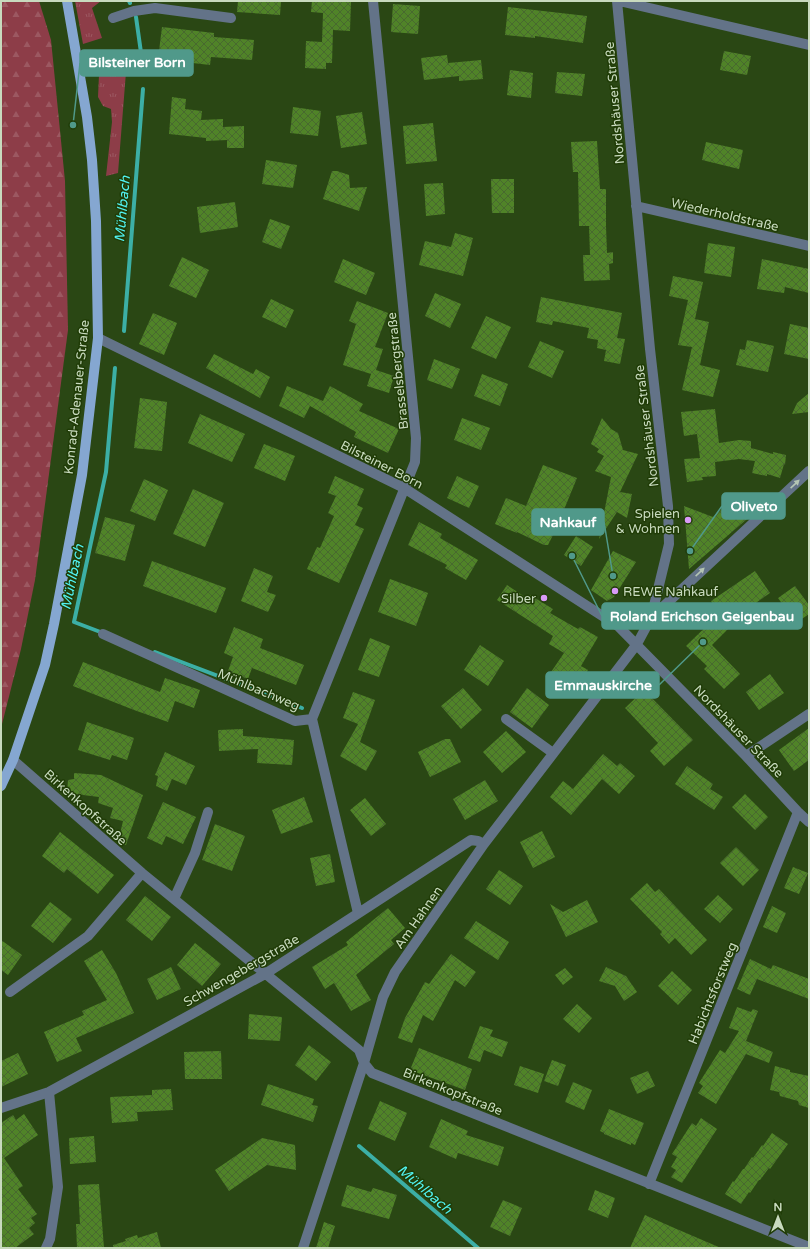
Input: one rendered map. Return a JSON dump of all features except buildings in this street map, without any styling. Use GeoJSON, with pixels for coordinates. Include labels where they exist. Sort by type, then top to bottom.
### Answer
{"type":"FeatureCollection","features":[{"type":"Feature","properties":{"kind":"main road","name":"Konrad-Adenauer-Straße"},"geometry":{"type":"LineString","coordinates":[[1,786],[13,760],[45,665],[54,624],[82,475],[98,338],[96,221],[92,160],[87,117],[67,1]]}},
{"type":"Feature","properties":{"kind":"street","name":"Brasselsbergstraße"},"geometry":{"type":"LineString","coordinates":[[312,719],[414,462],[416,438],[373,1]]}},
{"type":"Feature","properties":{"kind":"street"},"geometry":{"type":"LineString","coordinates":[[618,1],[809,45]]}},
{"type":"Feature","properties":{"kind":"street","name":"Nordshäuser Straße"},"geometry":{"type":"LineString","coordinates":[[618,1],[650,349],[668,506],[668,544],[650,618],[636,644],[809,822]]}},
{"type":"Feature","properties":{"kind":"street"},"geometry":{"type":"LineString","coordinates":[[113,18],[134,11],[155,8],[231,18]]}},
{"type":"Feature","properties":{"kind":"street","name":"Wiederholdstraße"},"geometry":{"type":"LineString","coordinates":[[636,206],[809,246]]}},
{"type":"Feature","properties":{"kind":"street","name":"Bilsteiner Born"},"geometry":{"type":"LineString","coordinates":[[98,338],[404,488],[618,626],[636,644]]}},
{"type":"Feature","properties":{"kind":"street"},"geometry":{"type":"LineString","coordinates":[[650,618],[809,471]]}},
{"type":"Feature","properties":{"kind":"street","name":"Mühlbachweg"},"geometry":{"type":"LineString","coordinates":[[103,634],[295,721],[312,719],[358,913]]}},
{"type":"Feature","properties":{"kind":"street","name":"Am Hahnen"},"geometry":{"type":"LineString","coordinates":[[303,1248],[364,1063],[383,998],[396,972],[484,844],[636,644]]}},
{"type":"Feature","properties":{"kind":"street"},"geometry":{"type":"LineString","coordinates":[[746,756],[809,714]]}},
{"type":"Feature","properties":{"kind":"street"},"geometry":{"type":"LineString","coordinates":[[506,719],[553,753]]}},
{"type":"Feature","properties":{"kind":"street","name":"Birkenkopfstraße"},"geometry":{"type":"LineString","coordinates":[[13,760],[142,873],[359,1050],[364,1063],[372,1073],[809,1247]]}},
{"type":"Feature","properties":{"kind":"street"},"geometry":{"type":"LineString","coordinates":[[174,899],[195,853],[208,812]]}},
{"type":"Feature","properties":{"kind":"street","name":"Habichtsforstweg"},"geometry":{"type":"LineString","coordinates":[[650,1184],[798,812]]}},
{"type":"Feature","properties":{"kind":"street","name":"Schwengebergstraße"},"geometry":{"type":"LineString","coordinates":[[1,1108],[49,1092],[265,974],[471,840],[484,844]]}},
{"type":"Feature","properties":{"kind":"street"},"geometry":{"type":"LineString","coordinates":[[10,992],[88,936],[142,873]]}},
{"type":"Feature","properties":{"kind":"street"},"geometry":{"type":"LineString","coordinates":[[46,1248],[50,1239],[58,1187],[49,1092]]}},
{"type":"Feature","properties":{"kind":"green space"},"geometry":{"type":"Polygon","coordinates":[[[1,1],[39,1],[51,40],[65,181],[68,330],[35,580],[21,649],[1,728],[1,1]]]}},
{"type":"Feature","properties":{"kind":"green space"},"geometry":{"type":"Polygon","coordinates":[[[75,1],[101,1],[92,8],[102,38],[83,44],[75,1]]]}},
{"type":"Feature","properties":{"kind":"green space"},"geometry":{"type":"Polygon","coordinates":[[[126,72],[118,173],[106,176],[112,122],[111,109],[103,106],[98,97],[99,75],[126,72]]]}},
{"type":"Feature","properties":{"kind":"waterway","name":"Mühlbach"},"geometry":{"type":"LineString","coordinates":[[136,17],[144,74]]}},
{"type":"Feature","properties":{"kind":"waterway","name":"Mühlbach"},"geometry":{"type":"LineString","coordinates":[[124,331],[143,89]]}},
{"type":"Feature","properties":{"kind":"waterway","name":"Mühlbach"},"geometry":{"type":"LineString","coordinates":[[103,633],[74,622],[106,472],[115,368]]}},
{"type":"Feature","properties":{"kind":"waterway","name":"Mühlbach"},"geometry":{"type":"LineString","coordinates":[[155,652],[302,708]]}},
{"type":"Feature","properties":{"kind":"waterway","name":"Mühlbach"},"geometry":{"type":"LineString","coordinates":[[359,1146],[478,1248]]}},
{"type":"Feature","properties":{"kind":"place","name":"Bilsteiner Born"},"geometry":{"type":"Point","coordinates":[73,125]}},
{"type":"Feature","properties":{"kind":"place","name":"Spielen & Wohnen"},"geometry":{"type":"Point","coordinates":[688,520]}},
{"type":"Feature","properties":{"kind":"place","name":"Oliveto"},"geometry":{"type":"Point","coordinates":[690,551]}},
{"type":"Feature","properties":{"kind":"place","name":"Roland Erichson Geigenbau"},"geometry":{"type":"Point","coordinates":[572,556]}},
{"type":"Feature","properties":{"kind":"place","name":"Nahkauf"},"geometry":{"type":"Point","coordinates":[613,576]}},
{"type":"Feature","properties":{"kind":"place","name":"REWE Nahkauf"},"geometry":{"type":"Point","coordinates":[615,591]}},
{"type":"Feature","properties":{"kind":"place","name":"Silber"},"geometry":{"type":"Point","coordinates":[544,598]}},
{"type":"Feature","properties":{"kind":"place","name":"Emmauskirche"},"geometry":{"type":"Point","coordinates":[703,642]}}]}
